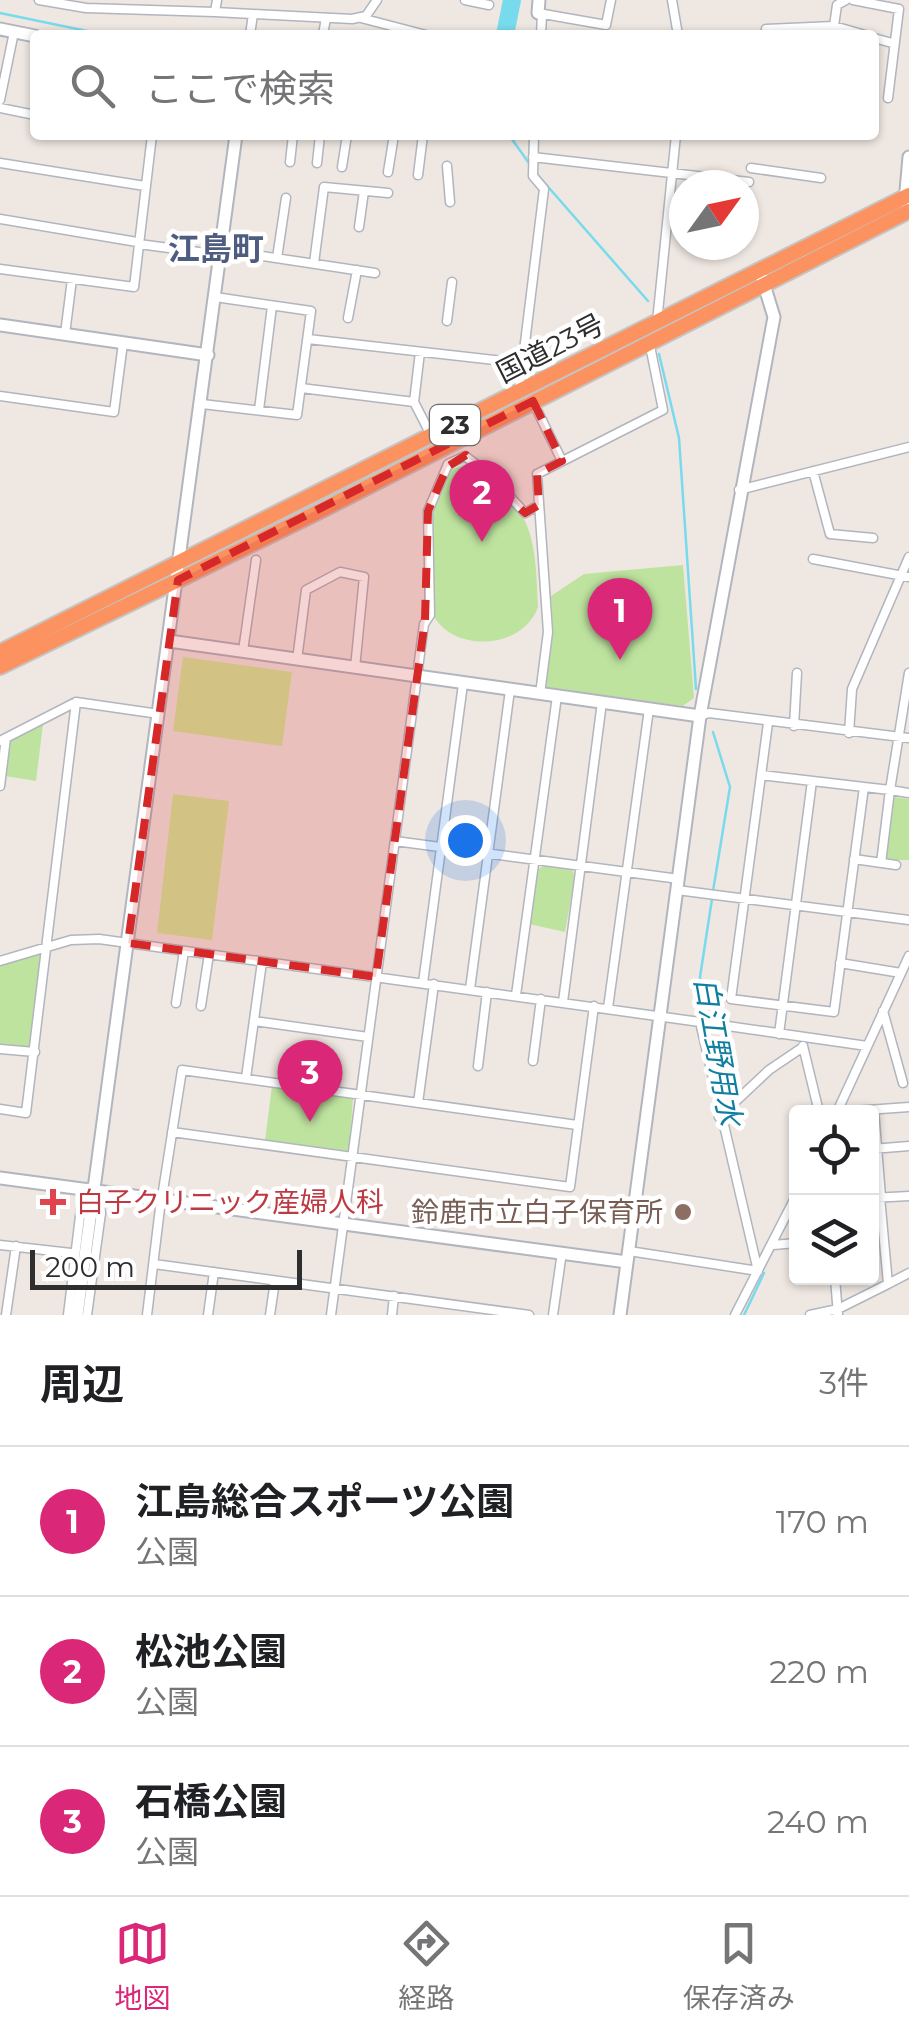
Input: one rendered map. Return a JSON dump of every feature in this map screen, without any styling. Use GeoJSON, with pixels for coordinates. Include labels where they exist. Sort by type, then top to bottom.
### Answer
{"type":"FeatureCollection","features":[{"type":"Feature","properties":{"kind":"highway","name":"国道23号"},"geometry":{"type":"LineString","coordinates":[[0,667],[533,401],[907,203]]}},
{"type":"Feature","properties":{"kind":"highway","name":"国道23号"},"geometry":{"type":"LineString","coordinates":[[0,652],[657,322],[761,278]]}},
{"type":"Feature","properties":{"kind":"street"},"geometry":{"type":"LineString","coordinates":[[39,0],[361,18],[407,30]]}},
{"type":"Feature","properties":{"kind":"street"},"geometry":{"type":"LineString","coordinates":[[214,12],[217,0]]}},
{"type":"Feature","properties":{"kind":"street"},"geometry":{"type":"LineString","coordinates":[[272,15],[273,0]]}},
{"type":"Feature","properties":{"kind":"street"},"geometry":{"type":"LineString","coordinates":[[361,18],[377,0]]}},
{"type":"Feature","properties":{"kind":"street"},"geometry":{"type":"LineString","coordinates":[[464,0],[489,5]]}},
{"type":"Feature","properties":{"kind":"street"},"geometry":{"type":"LineString","coordinates":[[540,9],[606,26],[611,0]]}},
{"type":"Feature","properties":{"kind":"street"},"geometry":{"type":"LineString","coordinates":[[672,0],[677,30]]}},
{"type":"Feature","properties":{"kind":"street"},"geometry":{"type":"LineString","coordinates":[[834,26],[837,5],[846,0]]}},
{"type":"Feature","properties":{"kind":"street"},"geometry":{"type":"LineString","coordinates":[[853,0],[899,10],[888,98]]}},
{"type":"Feature","properties":{"kind":"street"},"geometry":{"type":"LineString","coordinates":[[251,30],[253,14]]}},
{"type":"Feature","properties":{"kind":"street"},"geometry":{"type":"LineString","coordinates":[[324,30],[326,18]]}},
{"type":"Feature","properties":{"kind":"street"},"geometry":{"type":"LineString","coordinates":[[766,28],[834,26],[848,30]]}},
{"type":"Feature","properties":{"kind":"street"},"geometry":{"type":"LineString","coordinates":[[0,29],[30,35]]}},
{"type":"Feature","properties":{"kind":"street"},"geometry":{"type":"LineString","coordinates":[[0,100],[14,32]]}},
{"type":"Feature","properties":{"kind":"street"},"geometry":{"type":"LineString","coordinates":[[879,39],[892,43]]}},
{"type":"Feature","properties":{"kind":"street"},"geometry":{"type":"LineString","coordinates":[[0,108],[30,114]]}},
{"type":"Feature","properties":{"kind":"street"},"geometry":{"type":"LineString","coordinates":[[0,269],[134,287],[151,140]]}},
{"type":"Feature","properties":{"kind":"street"},"geometry":{"type":"LineString","coordinates":[[77,1315],[235,140]]}},
{"type":"Feature","properties":{"kind":"street"},"geometry":{"type":"LineString","coordinates":[[290,162],[293,140]]}},
{"type":"Feature","properties":{"kind":"street"},"geometry":{"type":"LineString","coordinates":[[317,163],[319,140]]}},
{"type":"Feature","properties":{"kind":"street"},"geometry":{"type":"LineString","coordinates":[[342,167],[345,140]]}},
{"type":"Feature","properties":{"kind":"street"},"geometry":{"type":"LineString","coordinates":[[388,172],[393,140]]}},
{"type":"Feature","properties":{"kind":"street"},"geometry":{"type":"LineString","coordinates":[[418,175],[422,140]]}},
{"type":"Feature","properties":{"kind":"street"},"geometry":{"type":"LineString","coordinates":[[518,391],[544,189],[533,176],[534,140]]}},
{"type":"Feature","properties":{"kind":"street"},"geometry":{"type":"LineString","coordinates":[[672,170],[675,140]]}},
{"type":"Feature","properties":{"kind":"street"},"geometry":{"type":"LineString","coordinates":[[907,203],[909,157]]}},
{"type":"Feature","properties":{"kind":"street"},"geometry":{"type":"LineString","coordinates":[[533,160],[669,174]]}},
{"type":"Feature","properties":{"kind":"street"},"geometry":{"type":"LineString","coordinates":[[0,163],[145,186]]}},
{"type":"Feature","properties":{"kind":"street"},"geometry":{"type":"LineString","coordinates":[[448,166],[450,202]]}},
{"type":"Feature","properties":{"kind":"street"},"geometry":{"type":"LineString","coordinates":[[751,168],[821,178]]}},
{"type":"Feature","properties":{"kind":"street"},"geometry":{"type":"LineString","coordinates":[[314,263],[324,187],[388,193]]}},
{"type":"Feature","properties":{"kind":"street"},"geometry":{"type":"LineString","coordinates":[[359,227],[364,191]]}},
{"type":"Feature","properties":{"kind":"street"},"geometry":{"type":"LineString","coordinates":[[657,322],[669,195]]}},
{"type":"Feature","properties":{"kind":"street"},"geometry":{"type":"LineString","coordinates":[[278,258],[286,198]]}},
{"type":"Feature","properties":{"kind":"street"},"geometry":{"type":"LineString","coordinates":[[0,220],[138,243],[375,272]]}},
{"type":"Feature","properties":{"kind":"street"},"geometry":{"type":"LineString","coordinates":[[348,318],[357,270]]}},
{"type":"Feature","properties":{"kind":"street"},"geometry":{"type":"LineString","coordinates":[[620,1315],[700,716],[772,328],[761,278]]}},
{"type":"Feature","properties":{"kind":"street"},"geometry":{"type":"LineString","coordinates":[[65,334],[72,279]]}},
{"type":"Feature","properties":{"kind":"street"},"geometry":{"type":"LineString","coordinates":[[447,321],[452,282]]}},
{"type":"Feature","properties":{"kind":"street"},"geometry":{"type":"LineString","coordinates":[[202,404],[297,415],[308,339],[311,311],[216,298]]}},
{"type":"Feature","properties":{"kind":"street"},"geometry":{"type":"LineString","coordinates":[[259,410],[272,306]]}},
{"type":"Feature","properties":{"kind":"street"},"geometry":{"type":"LineString","coordinates":[[0,326],[208,355]]}},
{"type":"Feature","properties":{"kind":"street"},"geometry":{"type":"LineString","coordinates":[[308,339],[520,363]]}},
{"type":"Feature","properties":{"kind":"street"},"geometry":{"type":"LineString","coordinates":[[540,694],[548,632],[537,474],[663,410],[649,341]]}},
{"type":"Feature","properties":{"kind":"street"},"geometry":{"type":"LineString","coordinates":[[0,396],[114,412],[122,343]]}},
{"type":"Feature","properties":{"kind":"street"},"geometry":{"type":"LineString","coordinates":[[420,352],[414,402],[432,437]]}},
{"type":"Feature","properties":{"kind":"street"},"geometry":{"type":"LineString","coordinates":[[301,388],[414,402]]}},
{"type":"Feature","properties":{"kind":"street"},"geometry":{"type":"LineString","coordinates":[[533,401],[562,461]]}},
{"type":"Feature","properties":{"kind":"street"},"geometry":{"type":"LineString","coordinates":[[739,490],[909,447]]}},
{"type":"Feature","properties":{"kind":"street"},"geometry":{"type":"LineString","coordinates":[[331,1315],[424,624],[430,615],[428,511],[448,464],[464,456],[490,475],[525,513],[539,505]]}},
{"type":"Feature","properties":{"kind":"street"},"geometry":{"type":"LineString","coordinates":[[813,471],[830,534],[872,538]]}},
{"type":"Feature","properties":{"kind":"street"},"geometry":{"type":"LineString","coordinates":[[849,733],[852,688],[905,577],[909,557]]}},
{"type":"Feature","properties":{"kind":"street"},"geometry":{"type":"LineString","coordinates":[[813,559],[905,577]]}},
{"type":"Feature","properties":{"kind":"street"},"geometry":{"type":"LineString","coordinates":[[243,651],[256,560]]}},
{"type":"Feature","properties":{"kind":"street"},"geometry":{"type":"LineString","coordinates":[[297,660],[306,590],[340,572],[364,577],[355,668]]}},
{"type":"Feature","properties":{"kind":"street"},"geometry":{"type":"LineString","coordinates":[[170,640],[700,716],[709,713],[909,738]]}},
{"type":"Feature","properties":{"kind":"street"},"geometry":{"type":"LineString","coordinates":[[794,726],[796,673]]}},
{"type":"Feature","properties":{"kind":"street"},"geometry":{"type":"LineString","coordinates":[[881,863],[909,673]]}},
{"type":"Feature","properties":{"kind":"street"},"geometry":{"type":"LineString","coordinates":[[423,982],[464,684]]}},
{"type":"Feature","properties":{"kind":"street"},"geometry":{"type":"LineString","coordinates":[[470,989],[510,690]]}},
{"type":"Feature","properties":{"kind":"street"},"geometry":{"type":"LineString","coordinates":[[516,995],[556,696]]}},
{"type":"Feature","properties":{"kind":"street"},"geometry":{"type":"LineString","coordinates":[[0,786],[3,739],[76,702],[159,714]]}},
{"type":"Feature","properties":{"kind":"street"},"geometry":{"type":"LineString","coordinates":[[0,1109],[26,1112],[76,702]]}},
{"type":"Feature","properties":{"kind":"street"},"geometry":{"type":"LineString","coordinates":[[562,1002],[602,702]]}},
{"type":"Feature","properties":{"kind":"street"},"geometry":{"type":"LineString","coordinates":[[608,1008],[649,709]]}},
{"type":"Feature","properties":{"kind":"street"},"geometry":{"type":"LineString","coordinates":[[768,723],[731,999],[834,1012],[864,787]]}},
{"type":"Feature","properties":{"kind":"street"},"geometry":{"type":"LineString","coordinates":[[760,774],[909,793]]}},
{"type":"Feature","properties":{"kind":"street"},"geometry":{"type":"LineString","coordinates":[[779,1034],[812,781]]}},
{"type":"Feature","properties":{"kind":"street"},"geometry":{"type":"LineString","coordinates":[[395,841],[627,872],[719,896],[909,920]]}},
{"type":"Feature","properties":{"kind":"street"},"geometry":{"type":"LineString","coordinates":[[854,859],[896,865]]}},
{"type":"Feature","properties":{"kind":"street"},"geometry":{"type":"LineString","coordinates":[[0,961],[90,938],[867,1046]]}},
{"type":"Feature","properties":{"kind":"street"},"geometry":{"type":"LineString","coordinates":[[176,1004],[184,951]]}},
{"type":"Feature","properties":{"kind":"street"},"geometry":{"type":"LineString","coordinates":[[201,1006],[208,954]]}},
{"type":"Feature","properties":{"kind":"street"},"geometry":{"type":"LineString","coordinates":[[841,1105],[909,956]]}},
{"type":"Feature","properties":{"kind":"street"},"geometry":{"type":"LineString","coordinates":[[246,1078],[262,962]]}},
{"type":"Feature","properties":{"kind":"street"},"geometry":{"type":"LineString","coordinates":[[840,963],[901,973]]}},
{"type":"Feature","properties":{"kind":"street"},"geometry":{"type":"LineString","coordinates":[[418,1103],[434,984]]}},
{"type":"Feature","properties":{"kind":"street"},"geometry":{"type":"LineString","coordinates":[[478,1066],[487,992]]}},
{"type":"Feature","properties":{"kind":"street"},"geometry":{"type":"LineString","coordinates":[[534,1060],[542,999]]}},
{"type":"Feature","properties":{"kind":"street"},"geometry":{"type":"LineString","coordinates":[[172,1132],[570,1187],[594,1006]]}},
{"type":"Feature","properties":{"kind":"street"},"geometry":{"type":"LineString","coordinates":[[883,1010],[903,1084]]}},
{"type":"Feature","properties":{"kind":"street"},"geometry":{"type":"LineString","coordinates":[[254,1020],[368,1037]]}},
{"type":"Feature","properties":{"kind":"street"},"geometry":{"type":"LineString","coordinates":[[705,1023],[758,1271]]}},
{"type":"Feature","properties":{"kind":"street"},"geometry":{"type":"LineString","coordinates":[[800,1037],[817,1105]]}},
{"type":"Feature","properties":{"kind":"street"},"geometry":{"type":"LineString","coordinates":[[723,1116],[769,1070],[803,1047]]}},
{"type":"Feature","properties":{"kind":"street"},"geometry":{"type":"LineString","coordinates":[[0,1049],[35,1052]]}},
{"type":"Feature","properties":{"kind":"street"},"geometry":{"type":"LineString","coordinates":[[147,1315],[182,1070],[577,1125]]}},
{"type":"Feature","properties":{"kind":"street"},"geometry":{"type":"LineString","coordinates":[[879,1110],[909,1107]]}},
{"type":"Feature","properties":{"kind":"street"},"geometry":{"type":"LineString","coordinates":[[879,1148],[909,1146]]}},
{"type":"Feature","properties":{"kind":"street"},"geometry":{"type":"LineString","coordinates":[[0,1178],[94,1188],[161,1203],[344,1222],[562,1252],[758,1271]]}},
{"type":"Feature","properties":{"kind":"street"},"geometry":{"type":"LineString","coordinates":[[68,1315],[80,1208],[94,1188]]}},
{"type":"Feature","properties":{"kind":"street"},"geometry":{"type":"LineString","coordinates":[[87,1315],[101,1213],[94,1188]]}},
{"type":"Feature","properties":{"kind":"street"},"geometry":{"type":"LineString","coordinates":[[879,1198],[909,1196]]}},
{"type":"Feature","properties":{"kind":"street"},"geometry":{"type":"LineString","coordinates":[[879,1204],[888,1284]]}},
{"type":"Feature","properties":{"kind":"street"},"geometry":{"type":"LineString","coordinates":[[736,1315],[789,1213]]}},
{"type":"Feature","properties":{"kind":"street"},"geometry":{"type":"LineString","coordinates":[[879,1236],[884,1236]]}},
{"type":"Feature","properties":{"kind":"street"},"geometry":{"type":"LineString","coordinates":[[774,1245],[789,1244]]}},
{"type":"Feature","properties":{"kind":"street"},"geometry":{"type":"LineString","coordinates":[[0,1245],[71,1253]]}},
{"type":"Feature","properties":{"kind":"street"},"geometry":{"type":"LineString","coordinates":[[6,1315],[16,1246]]}},
{"type":"Feature","properties":{"kind":"street"},"geometry":{"type":"LineString","coordinates":[[553,1315],[562,1252]]}},
{"type":"Feature","properties":{"kind":"street"},"geometry":{"type":"LineString","coordinates":[[154,1264],[394,1296],[458,1310],[529,1315]]}},
{"type":"Feature","properties":{"kind":"street"},"geometry":{"type":"LineString","coordinates":[[208,1315],[214,1272]]}},
{"type":"Feature","properties":{"kind":"street"},"geometry":{"type":"LineString","coordinates":[[810,1315],[838,1312],[909,1273]]}},
{"type":"Feature","properties":{"kind":"street"},"geometry":{"type":"LineString","coordinates":[[270,1315],[274,1281]]}},
{"type":"Feature","properties":{"kind":"street"},"geometry":{"type":"LineString","coordinates":[[836,1285],[838,1312]]}},
{"type":"Feature","properties":{"kind":"street"},"geometry":{"type":"LineString","coordinates":[[392,1315],[394,1296]]}},
{"type":"Feature","properties":{"kind":"highlighted area"},"geometry":{"type":"Polygon","coordinates":[[[533,401],[562,461],[537,474],[539,505],[525,513],[466,455],[447,467],[428,511],[425,620],[376,977],[128,943],[178,580],[533,401]]]}},
{"type":"Feature","properties":{"kind":"green space"},"geometry":{"type":"Polygon","coordinates":[[[471,463],[519,510],[532,541],[538,607],[518,632],[503,639],[470,640],[455,635],[432,613],[431,513],[449,470],[471,463]]]}},
{"type":"Feature","properties":{"kind":"green space"},"geometry":{"type":"Polygon","coordinates":[[[683,565],[694,698],[683,706],[546,687],[553,632],[551,596],[584,574],[683,565]]]}},
{"type":"Feature","properties":{"kind":"green space"},"geometry":{"type":"Polygon","coordinates":[[[183,657],[292,672],[282,746],[173,731],[183,657]]]}},
{"type":"Feature","properties":{"kind":"green space"},"geometry":{"type":"Polygon","coordinates":[[[43,724],[36,781],[5,776],[10,741],[43,724]]]}},
{"type":"Feature","properties":{"kind":"green space"},"geometry":{"type":"Polygon","coordinates":[[[173,794],[229,801],[212,940],[157,933],[173,794]]]}},
{"type":"Feature","properties":{"kind":"green space"},"geometry":{"type":"Polygon","coordinates":[[[893,797],[909,799],[909,860],[885,860],[893,797]]]}},
{"type":"Feature","properties":{"kind":"green space"},"geometry":{"type":"Polygon","coordinates":[[[543,866],[572,870],[575,876],[565,932],[529,924],[536,871],[543,866]]]}},
{"type":"Feature","properties":{"kind":"green space"},"geometry":{"type":"Polygon","coordinates":[[[40,954],[44,958],[32,1044],[28,1048],[0,1045],[0,965],[40,954]]]}},
{"type":"Feature","properties":{"kind":"green space"},"geometry":{"type":"Polygon","coordinates":[[[272,1086],[353,1098],[349,1151],[265,1141],[272,1086]]]}},
{"type":"Feature","properties":{"kind":"waterway","name":"白江野用水"},"geometry":{"type":"LineString","coordinates":[[506,30],[512,0]]}},
{"type":"Feature","properties":{"kind":"waterway"},"geometry":{"type":"LineString","coordinates":[[0,13],[82,30]]}},
{"type":"Feature","properties":{"kind":"waterway"},"geometry":{"type":"LineString","coordinates":[[513,140],[531,166]]}},
{"type":"Feature","properties":{"kind":"waterway"},"geometry":{"type":"LineString","coordinates":[[536,173],[648,301]]}},
{"type":"Feature","properties":{"kind":"waterway"},"geometry":{"type":"LineString","coordinates":[[659,354],[679,438],[696,689]]}},
{"type":"Feature","properties":{"kind":"waterway","name":"白江野用水"},"geometry":{"type":"LineString","coordinates":[[713,732],[730,787],[713,891]]}},
{"type":"Feature","properties":{"kind":"waterway","name":"白江野用水"},"geometry":{"type":"LineString","coordinates":[[707,1020],[700,977],[712,899]]}},
{"type":"Feature","properties":{"kind":"waterway","name":"白江野用水"},"geometry":{"type":"LineString","coordinates":[[708,1028],[714,1064]]}},
{"type":"Feature","properties":{"kind":"waterway"},"geometry":{"type":"LineString","coordinates":[[744,1315],[764,1273]]}},
{"type":"Feature","properties":{"kind":"place","name":"松池公園"},"geometry":{"type":"Point","coordinates":[482,542]}},
{"type":"Feature","properties":{"kind":"place","name":"江島総合スポーツ公園"},"geometry":{"type":"Point","coordinates":[620,660]}},
{"type":"Feature","properties":{"kind":"place","name":"石橋公園"},"geometry":{"type":"Point","coordinates":[310,1122]}},
{"type":"Feature","properties":{"kind":"place","name":"白子クリニック産婦人科"},"geometry":{"type":"Point","coordinates":[53,1202]}},
{"type":"Feature","properties":{"kind":"place","name":"鈴鹿市立白子保育所"},"geometry":{"type":"Point","coordinates":[683,1212]}},
{"type":"Feature","properties":{"kind":"district","name":"江島町"},"geometry":{"type":"Point","coordinates":[216,248]}}]}
